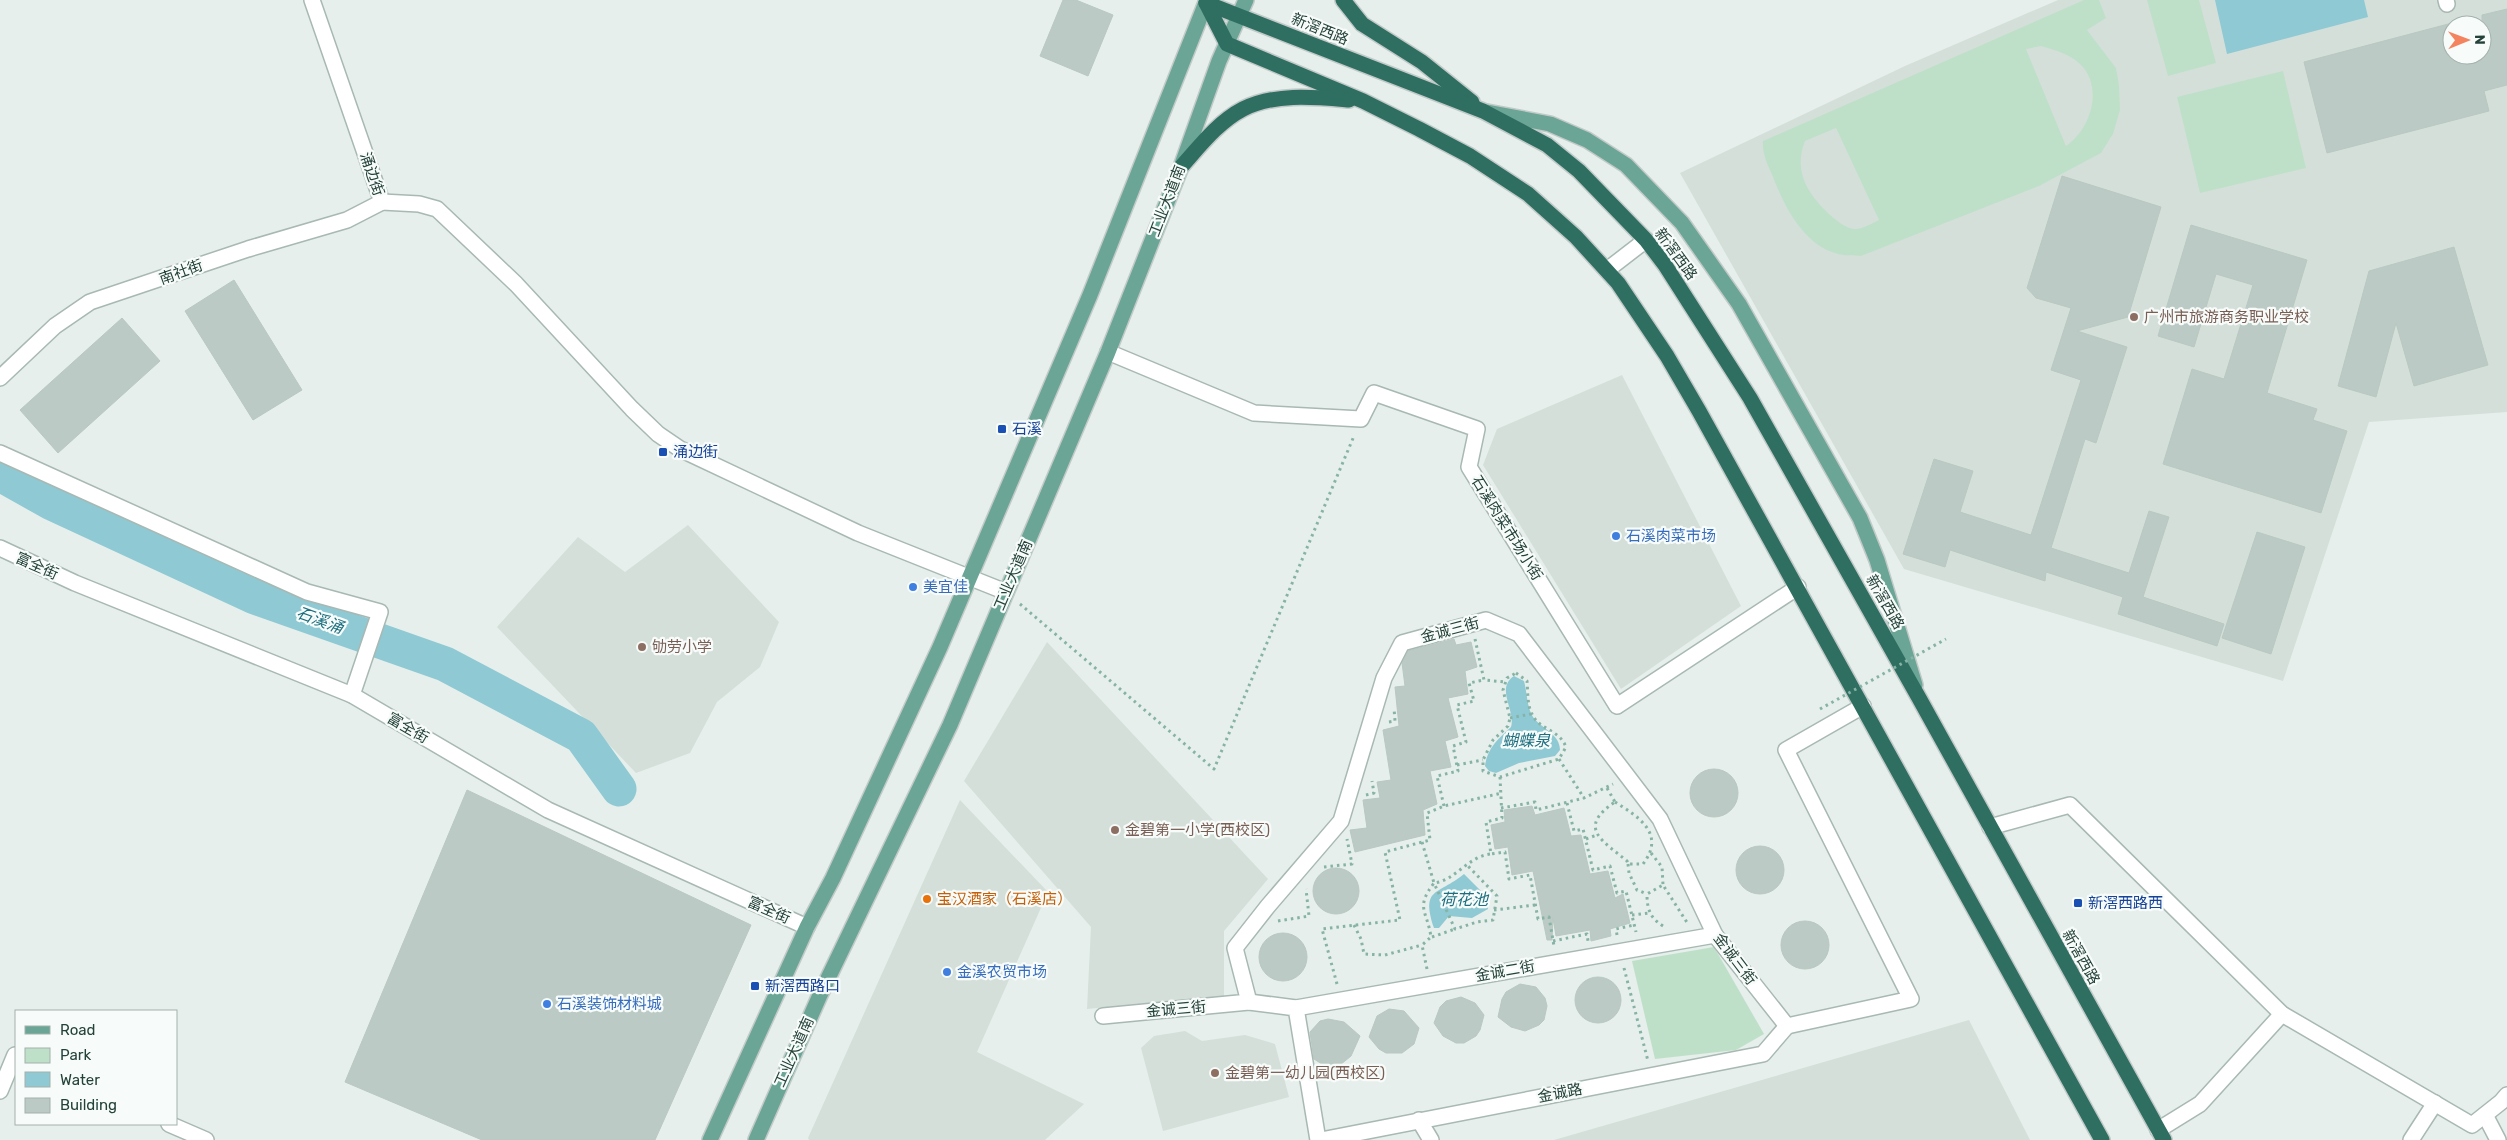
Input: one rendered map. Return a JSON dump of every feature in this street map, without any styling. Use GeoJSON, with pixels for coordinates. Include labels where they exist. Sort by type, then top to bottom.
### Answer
{"type":"FeatureCollection","features":[{"type":"Feature","properties":{"kind":"highway"},"geometry":{"type":"LineString","coordinates":[[1342,0],[1362,24],[1422,62],[1483,111]]}},
{"type":"Feature","properties":{"kind":"highway","name":"新滘西路"},"geometry":{"type":"LineString","coordinates":[[1207,2],[1483,111],[1553,151],[1579,172],[1646,240],[1665,265],[1750,398],[1920,698],[2161,1135]]}},
{"type":"Feature","properties":{"kind":"highway"},"geometry":{"type":"LineString","coordinates":[[1207,2],[1227,44],[1363,101],[1470,156],[1528,194],[1554,216],[1607,270],[1636,308],[1667,356],[1798,587],[2102,1140]]}},
{"type":"Feature","properties":{"kind":"highway"},"geometry":{"type":"LineString","coordinates":[[1181,167],[1222,124],[1241,110],[1255,104],[1277,98],[1299,97],[1363,101]]}},
{"type":"Feature","properties":{"kind":"main road","name":"工业大道南"},"geometry":{"type":"LineString","coordinates":[[756,1140],[820,995],[950,725],[1108,352],[1227,44],[1247,0]]}},
{"type":"Feature","properties":{"kind":"main road"},"geometry":{"type":"LineString","coordinates":[[710,1140],[807,927],[833,878],[970,577],[1090,296],[1207,2]]}},
{"type":"Feature","properties":{"kind":"main road"},"geometry":{"type":"LineString","coordinates":[[1483,111],[1550,124],[1588,140],[1626,165],[1682,223],[1739,304],[1860,518],[1877,560],[1920,698]]}},
{"type":"Feature","properties":{"kind":"street","name":"涌边街"},"geometry":{"type":"LineString","coordinates":[[312,0],[382,202],[419,204],[437,209],[516,284],[632,409],[658,434],[680,449],[858,533],[1006,592]]}},
{"type":"Feature","properties":{"kind":"street","name":"南社街"},"geometry":{"type":"LineString","coordinates":[[0,378],[56,326],[90,302],[240,251],[347,220],[382,202]]}},
{"type":"Feature","properties":{"kind":"street"},"geometry":{"type":"LineString","coordinates":[[1607,270],[1646,240]]}},
{"type":"Feature","properties":{"kind":"street"},"geometry":{"type":"LineString","coordinates":[[1108,352],[1254,413],[1361,419]]}},
{"type":"Feature","properties":{"kind":"street","name":"石溪肉菜市场小街"},"geometry":{"type":"LineString","coordinates":[[1361,419],[1374,393],[1477,429],[1469,467],[1617,706],[1798,587]]}},
{"type":"Feature","properties":{"kind":"street"},"geometry":{"type":"LineString","coordinates":[[0,453],[307,592],[380,612],[352,695]]}},
{"type":"Feature","properties":{"kind":"street","name":"富全街"},"geometry":{"type":"LineString","coordinates":[[0,548],[75,583],[352,695],[548,810],[807,927]]}},
{"type":"Feature","properties":{"kind":"street","name":"金诚三街"},"geometry":{"type":"LineString","coordinates":[[1249,1002],[1235,948],[1268,906],[1341,821],[1384,678],[1402,643],[1486,620],[1519,634],[1630,777],[1660,819],[1715,935],[1788,1026]]}},
{"type":"Feature","properties":{"kind":"street"},"geometry":{"type":"LineString","coordinates":[[1788,1026],[1911,999],[1786,750],[1863,706]]}},
{"type":"Feature","properties":{"kind":"street"},"geometry":{"type":"LineString","coordinates":[[1990,827],[2070,805],[2282,1014],[2472,1125],[2507,1095]]}},
{"type":"Feature","properties":{"kind":"street","name":"金诚二街"},"geometry":{"type":"LineString","coordinates":[[1296,1008],[1715,935]]}},
{"type":"Feature","properties":{"kind":"street","name":"金诚三街"},"geometry":{"type":"LineString","coordinates":[[1104,1016],[1249,1002],[1296,1008]]}},
{"type":"Feature","properties":{"kind":"street"},"geometry":{"type":"LineString","coordinates":[[1296,1008],[1319,1140]]}},
{"type":"Feature","properties":{"kind":"street"},"geometry":{"type":"LineString","coordinates":[[2161,1135],[2200,1104],[2282,1014]]}},
{"type":"Feature","properties":{"kind":"street","name":"金诚路"},"geometry":{"type":"LineString","coordinates":[[1319,1140],[1763,1054],[1788,1026]]}},
{"type":"Feature","properties":{"kind":"street"},"geometry":{"type":"LineString","coordinates":[[0,1091],[10,1054]]}},
{"type":"Feature","properties":{"kind":"street"},"geometry":{"type":"LineString","coordinates":[[2410,1140],[2434,1103]]}},
{"type":"Feature","properties":{"kind":"street"},"geometry":{"type":"LineString","coordinates":[[2485,1115],[2498,1140]]}},
{"type":"Feature","properties":{"kind":"street"},"geometry":{"type":"LineString","coordinates":[[1420,1120],[1431,1140]]}},
{"type":"Feature","properties":{"kind":"street"},"geometry":{"type":"LineString","coordinates":[[171,1125],[206,1140]]}},
{"type":"Feature","properties":{"kind":"path"},"geometry":{"type":"LineString","coordinates":[[1006,592],[1214,769],[1361,419]]}},
{"type":"Feature","properties":{"kind":"path"},"geometry":{"type":"LineString","coordinates":[[1472,624],[1484,680]]}},
{"type":"Feature","properties":{"kind":"path"},"geometry":{"type":"LineString","coordinates":[[1820,709],[1946,639]]}},
{"type":"Feature","properties":{"kind":"path"},"geometry":{"type":"LineString","coordinates":[[1516,673],[1527,681],[1531,714],[1543,726],[1562,738],[1566,747],[1559,759],[1500,777],[1483,771],[1483,760],[1494,740],[1508,726],[1511,718],[1503,690],[1507,678],[1516,673]]}},
{"type":"Feature","properties":{"kind":"path"},"geometry":{"type":"LineString","coordinates":[[1444,806],[1437,776],[1458,771],[1453,746],[1466,742],[1457,705],[1474,701],[1469,682],[1484,680],[1506,682]]}},
{"type":"Feature","properties":{"kind":"path"},"geometry":{"type":"LineString","coordinates":[[1511,718],[1531,714]]}},
{"type":"Feature","properties":{"kind":"path"},"geometry":{"type":"LineString","coordinates":[[1559,759],[1584,798]]}},
{"type":"Feature","properties":{"kind":"path"},"geometry":{"type":"LineString","coordinates":[[1456,765],[1483,760]]}},
{"type":"Feature","properties":{"kind":"path"},"geometry":{"type":"LineString","coordinates":[[1491,854],[1486,822],[1502,818],[1500,777]]}},
{"type":"Feature","properties":{"kind":"path"},"geometry":{"type":"LineString","coordinates":[[1501,808],[1535,802],[1536,810],[1567,803],[1584,798],[1630,777]]}},
{"type":"Feature","properties":{"kind":"path"},"geometry":{"type":"LineString","coordinates":[[1606,788],[1615,802],[1644,822],[1651,838],[1651,853],[1643,864],[1628,864]]}},
{"type":"Feature","properties":{"kind":"path"},"geometry":{"type":"LineString","coordinates":[[1341,1000],[1322,930],[1400,920],[1386,852],[1430,840],[1427,813],[1444,806],[1502,793]]}},
{"type":"Feature","properties":{"kind":"path"},"geometry":{"type":"LineString","coordinates":[[1615,802],[1602,811],[1596,823],[1597,835],[1600,841],[1627,861],[1629,873],[1637,890],[1647,894]]}},
{"type":"Feature","properties":{"kind":"path"},"geometry":{"type":"LineString","coordinates":[[1567,803],[1574,831],[1583,829],[1593,870],[1610,866],[1617,893],[1626,891],[1640,948]]}},
{"type":"Feature","properties":{"kind":"path"},"geometry":{"type":"LineString","coordinates":[[1586,839],[1597,835]]}},
{"type":"Feature","properties":{"kind":"path"},"geometry":{"type":"LineString","coordinates":[[1422,842],[1434,883],[1455,929]]}},
{"type":"Feature","properties":{"kind":"path"},"geometry":{"type":"LineString","coordinates":[[1431,937],[1424,910],[1423,897],[1434,883],[1443,882],[1480,855],[1505,852],[1510,879],[1530,875],[1538,919],[1550,917],[1557,962]]}},
{"type":"Feature","properties":{"kind":"path"},"geometry":{"type":"LineString","coordinates":[[1651,853],[1662,868],[1663,885],[1688,923],[1687,927],[1682,928]]}},
{"type":"Feature","properties":{"kind":"path"},"geometry":{"type":"LineString","coordinates":[[1354,925],[1361,939],[1364,954],[1385,955],[1422,945],[1431,937],[1455,929],[1477,922],[1493,920],[1496,896],[1467,865]]}},
{"type":"Feature","properties":{"kind":"path"},"geometry":{"type":"LineString","coordinates":[[1647,894],[1663,885]]}},
{"type":"Feature","properties":{"kind":"path"},"geometry":{"type":"LineString","coordinates":[[1647,894],[1647,909],[1654,921],[1667,929]]}},
{"type":"Feature","properties":{"kind":"path"},"geometry":{"type":"LineString","coordinates":[[1494,910],[1535,905]]}},
{"type":"Feature","properties":{"kind":"path"},"geometry":{"type":"LineString","coordinates":[[1632,915],[1650,913]]}},
{"type":"Feature","properties":{"kind":"path"},"geometry":{"type":"LineString","coordinates":[[1422,945],[1430,984]]}},
{"type":"Feature","properties":{"kind":"path"},"geometry":{"type":"LineString","coordinates":[[1620,952],[1652,1075]]}},
{"type":"Feature","properties":{"kind":"shaded area","name":"广州市旅游商务职业学校"},"geometry":{"type":"Polygon","coordinates":[[[2058,0],[2507,0],[2507,412],[2369,422],[2283,681],[1904,569],[1680,173],[1905,66],[2058,0]]]}},
{"type":"Feature","properties":{"kind":"shaded area","name":"石溪肉菜市场"},"geometry":{"type":"Polygon","coordinates":[[[1622,375],[1741,606],[1621,689],[1483,465],[1497,429],[1622,375]]]}},
{"type":"Feature","properties":{"kind":"shaded area","name":"劬劳小学"},"geometry":{"type":"Polygon","coordinates":[[[688,525],[779,622],[760,667],[717,702],[690,753],[636,773],[497,627],[578,537],[625,572],[688,525]]]}},
{"type":"Feature","properties":{"kind":"shaded area","name":"金碧第一小学(西校区)"},"geometry":{"type":"Polygon","coordinates":[[[1047,642],[1268,879],[1224,931],[1224,996],[1087,1009],[1091,927],[964,781],[1047,642]]]}},
{"type":"Feature","properties":{"kind":"shaded area","name":"金溪农贸市场"},"geometry":{"type":"Polygon","coordinates":[[[960,800],[1048,892],[977,1052],[1084,1104],[1045,1140],[809,1140],[808,1138],[960,800]]]}},
{"type":"Feature","properties":{"kind":"shaded area"},"geometry":{"type":"Polygon","coordinates":[[[1969,1020],[2030,1140],[1554,1140],[1969,1020]]]}},
{"type":"Feature","properties":{"kind":"shaded area","name":"金碧第一幼儿园(西校区)"},"geometry":{"type":"Polygon","coordinates":[[[1185,1031],[1202,1041],[1245,1035],[1275,1044],[1289,1097],[1163,1131],[1141,1048],[1154,1036],[1185,1031]]]}},
{"type":"Feature","properties":{"kind":"green space"},"geometry":{"type":"Polygon","coordinates":[[[2084,0],[2099,0],[2106,18],[2087,30],[2116,68],[2119,85],[2120,110],[2113,134],[2101,153],[2039,186],[1861,256],[1841,255],[1826,250],[1805,234],[1783,200],[1766,160],[1763,151],[1763,141],[2084,0]],[[2041,46],[2026,49],[2066,146],[2075,139],[2088,119],[2093,96],[2091,84],[2087,73],[2080,64],[2062,53],[2041,46]],[[1836,128],[1805,141],[1802,152],[1802,172],[1809,191],[1830,215],[1846,227],[1860,228],[1879,220],[1836,128]]]}},
{"type":"Feature","properties":{"kind":"green space"},"geometry":{"type":"Polygon","coordinates":[[[2147,0],[2199,0],[2216,63],[2168,76],[2147,0]]]}},
{"type":"Feature","properties":{"kind":"green space"},"geometry":{"type":"Polygon","coordinates":[[[2283,71],[2306,168],[2200,193],[2177,97],[2283,71]]]}},
{"type":"Feature","properties":{"kind":"green space"},"geometry":{"type":"Polygon","coordinates":[[[1714,947],[1764,1034],[1736,1050],[1655,1059],[1632,961],[1714,947]]]}},
{"type":"Feature","properties":{"kind":"water"},"geometry":{"type":"Polygon","coordinates":[[[2215,0],[2364,0],[2368,17],[2227,54],[2215,0]]]}},
{"type":"Feature","properties":{"kind":"water","name":"蝴蝶泉"},"geometry":{"type":"Polygon","coordinates":[[[1514,676],[1524,681],[1528,705],[1533,717],[1554,736],[1560,750],[1555,756],[1519,763],[1496,773],[1489,771],[1485,766],[1486,760],[1498,739],[1511,727],[1512,720],[1506,687],[1514,676]]]}},
{"type":"Feature","properties":{"kind":"water","name":"荷花池"},"geometry":{"type":"Polygon","coordinates":[[[1464,874],[1485,895],[1488,909],[1472,918],[1449,916],[1439,928],[1434,928],[1430,915],[1429,905],[1431,899],[1439,890],[1464,874]]]}},
{"type":"Feature","properties":{"kind":"building"},"geometry":{"type":"Polygon","coordinates":[[[1063,0],[1076,0],[1113,15],[1088,76],[1040,56],[1063,0]]]}},
{"type":"Feature","properties":{"kind":"building"},"geometry":{"type":"Polygon","coordinates":[[[2507,9],[2507,85],[2484,91],[2489,111],[2327,153],[2304,62],[2442,26],[2442,65],[2492,65],[2492,15],[2482,15],[2507,9]]]}},
{"type":"Feature","properties":{"kind":"building"},"geometry":{"type":"Polygon","coordinates":[[[2062,176],[2161,207],[2128,317],[2077,331],[2127,347],[2096,443],[2085,439],[2051,548],[2129,573],[2149,511],[2169,517],[2143,597],[2224,624],[2217,646],[2118,614],[2123,597],[2046,572],[2045,581],[1950,550],[1945,567],[1903,554],[1934,459],[1973,471],[1960,512],[2031,535],[2081,380],[2051,370],[2071,308],[2036,298],[2027,288],[2062,176]]]}},
{"type":"Feature","properties":{"kind":"building"},"geometry":{"type":"Polygon","coordinates":[[[2191,225],[2307,260],[2267,393],[2317,409],[2313,420],[2347,431],[2321,513],[2163,464],[2192,369],[2224,379],[2253,285],[2216,274],[2194,347],[2158,336],[2191,225]]]}},
{"type":"Feature","properties":{"kind":"building"},"geometry":{"type":"Polygon","coordinates":[[[2454,247],[2488,365],[2414,386],[2396,323],[2376,397],[2338,386],[2369,271],[2454,247]]]}},
{"type":"Feature","properties":{"kind":"building"},"geometry":{"type":"Polygon","coordinates":[[[234,280],[302,390],[253,420],[185,311],[234,280]]]}},
{"type":"Feature","properties":{"kind":"building"},"geometry":{"type":"Polygon","coordinates":[[[122,318],[160,361],[58,453],[20,410],[122,318]]]}},
{"type":"Feature","properties":{"kind":"building"},"geometry":{"type":"Polygon","coordinates":[[[2257,532],[2305,547],[2271,654],[2222,638],[2257,532]]]}},
{"type":"Feature","properties":{"kind":"building"},"geometry":{"type":"Polygon","coordinates":[[[1454,639],[1456,645],[1471,642],[1477,667],[1465,671],[1468,694],[1448,698],[1458,737],[1445,741],[1451,767],[1430,771],[1437,804],[1423,810],[1425,835],[1355,852],[1350,830],[1367,828],[1363,800],[1380,798],[1377,782],[1391,780],[1383,730],[1399,726],[1395,687],[1405,686],[1402,663],[1408,651],[1454,639]]]}},
{"type":"Feature","properties":{"kind":"building"},"geometry":{"type":"Polygon","coordinates":[[[1709,769],[1719,769],[1728,773],[1734,779],[1737,784],[1737,802],[1728,813],[1719,817],[1709,817],[1700,813],[1694,807],[1690,798],[1690,788],[1694,779],[1700,773],[1709,769]]]}},
{"type":"Feature","properties":{"kind":"building","name":"石溪装饰材料城"},"geometry":{"type":"Polygon","coordinates":[[[467,790],[751,925],[655,1140],[482,1140],[345,1082],[467,790]]]}},
{"type":"Feature","properties":{"kind":"building"},"geometry":{"type":"Polygon","coordinates":[[[1532,806],[1535,815],[1564,808],[1571,836],[1581,835],[1590,874],[1608,871],[1615,898],[1623,894],[1630,923],[1610,929],[1611,936],[1591,941],[1590,930],[1556,936],[1553,918],[1552,940],[1547,940],[1533,871],[1512,875],[1508,847],[1495,849],[1491,825],[1505,822],[1504,810],[1532,806]]]}},
{"type":"Feature","properties":{"kind":"building"},"geometry":{"type":"Polygon","coordinates":[[[1760,846],[1769,848],[1777,853],[1782,861],[1784,870],[1782,879],[1777,887],[1769,892],[1760,894],[1751,892],[1743,887],[1738,879],[1736,870],[1738,861],[1743,853],[1751,848],[1760,846]]]}},
{"type":"Feature","properties":{"kind":"building"},"geometry":{"type":"Polygon","coordinates":[[[1341,868],[1353,874],[1358,882],[1358,900],[1353,908],[1345,913],[1331,914],[1319,908],[1314,900],[1313,886],[1319,874],[1327,869],[1341,868]]]}},
{"type":"Feature","properties":{"kind":"building"},"geometry":{"type":"Polygon","coordinates":[[[1805,921],[1814,923],[1822,928],[1827,936],[1829,945],[1827,954],[1822,962],[1814,967],[1805,969],[1796,967],[1788,962],[1783,954],[1781,945],[1783,936],[1788,928],[1796,923],[1805,921]]]}},
{"type":"Feature","properties":{"kind":"building"},"geometry":{"type":"Polygon","coordinates":[[[1278,933],[1288,933],[1300,940],[1307,952],[1307,962],[1300,974],[1288,981],[1278,981],[1270,977],[1263,970],[1259,962],[1259,952],[1263,944],[1270,937],[1278,933]]]}},
{"type":"Feature","properties":{"kind":"building"},"geometry":{"type":"Polygon","coordinates":[[[1598,977],[1611,981],[1617,987],[1621,1000],[1617,1013],[1611,1019],[1598,1023],[1585,1019],[1579,1013],[1575,1000],[1579,987],[1585,981],[1598,977]]]}},
{"type":"Feature","properties":{"kind":"building"},"geometry":{"type":"Polygon","coordinates":[[[1520,984],[1536,987],[1545,998],[1547,1006],[1544,1020],[1539,1025],[1525,1031],[1511,1027],[1498,1017],[1502,999],[1506,992],[1520,984]]]}},
{"type":"Feature","properties":{"kind":"building"},"geometry":{"type":"Polygon","coordinates":[[[1461,997],[1475,1003],[1484,1015],[1480,1030],[1476,1036],[1464,1043],[1456,1043],[1443,1036],[1434,1023],[1440,1007],[1446,1001],[1461,997]]]}},
{"type":"Feature","properties":{"kind":"building"},"geometry":{"type":"Polygon","coordinates":[[[1389,1009],[1404,1011],[1419,1028],[1414,1044],[1402,1053],[1386,1053],[1379,1049],[1369,1037],[1377,1016],[1389,1009]]]}},
{"type":"Feature","properties":{"kind":"building"},"geometry":{"type":"Polygon","coordinates":[[[1328,1019],[1344,1022],[1360,1036],[1351,1056],[1340,1065],[1332,1067],[1325,1066],[1314,1059],[1310,1032],[1320,1021],[1328,1019]]]}},
{"type":"Feature","properties":{"kind":"waterway","name":"石溪涌"},"geometry":{"type":"LineString","coordinates":[[0,474],[50,502],[255,597],[445,664],[581,736],[619,789]]}},
{"type":"Feature","properties":{"kind":"place","name":"广州市旅游商务职业学校"},"geometry":{"type":"Point","coordinates":[2134,317]}},
{"type":"Feature","properties":{"kind":"place","name":"石溪"},"geometry":{"type":"Point","coordinates":[1002,429]}},
{"type":"Feature","properties":{"kind":"place","name":"涌边街"},"geometry":{"type":"Point","coordinates":[663,452]}},
{"type":"Feature","properties":{"kind":"place","name":"石溪肉菜市场"},"geometry":{"type":"Point","coordinates":[1616,536]}},
{"type":"Feature","properties":{"kind":"place","name":"美宜佳"},"geometry":{"type":"Point","coordinates":[913,587]}},
{"type":"Feature","properties":{"kind":"place","name":"劬劳小学"},"geometry":{"type":"Point","coordinates":[642,647]}},
{"type":"Feature","properties":{"kind":"place","name":"金碧第一小学(西校区)"},"geometry":{"type":"Point","coordinates":[1115,830]}},
{"type":"Feature","properties":{"kind":"place","name":"宝汉酒家（石溪店）"},"geometry":{"type":"Point","coordinates":[927,899]}},
{"type":"Feature","properties":{"kind":"place","name":"新滘西路西"},"geometry":{"type":"Point","coordinates":[2078,903]}},
{"type":"Feature","properties":{"kind":"place","name":"金溪农贸市场"},"geometry":{"type":"Point","coordinates":[947,972]}},
{"type":"Feature","properties":{"kind":"place","name":"新滘西路口"},"geometry":{"type":"Point","coordinates":[755,986]}},
{"type":"Feature","properties":{"kind":"place","name":"石溪装饰材料城"},"geometry":{"type":"Point","coordinates":[547,1004]}},
{"type":"Feature","properties":{"kind":"place","name":"金碧第一幼儿园(西校区)"},"geometry":{"type":"Point","coordinates":[1215,1073]}}]}
